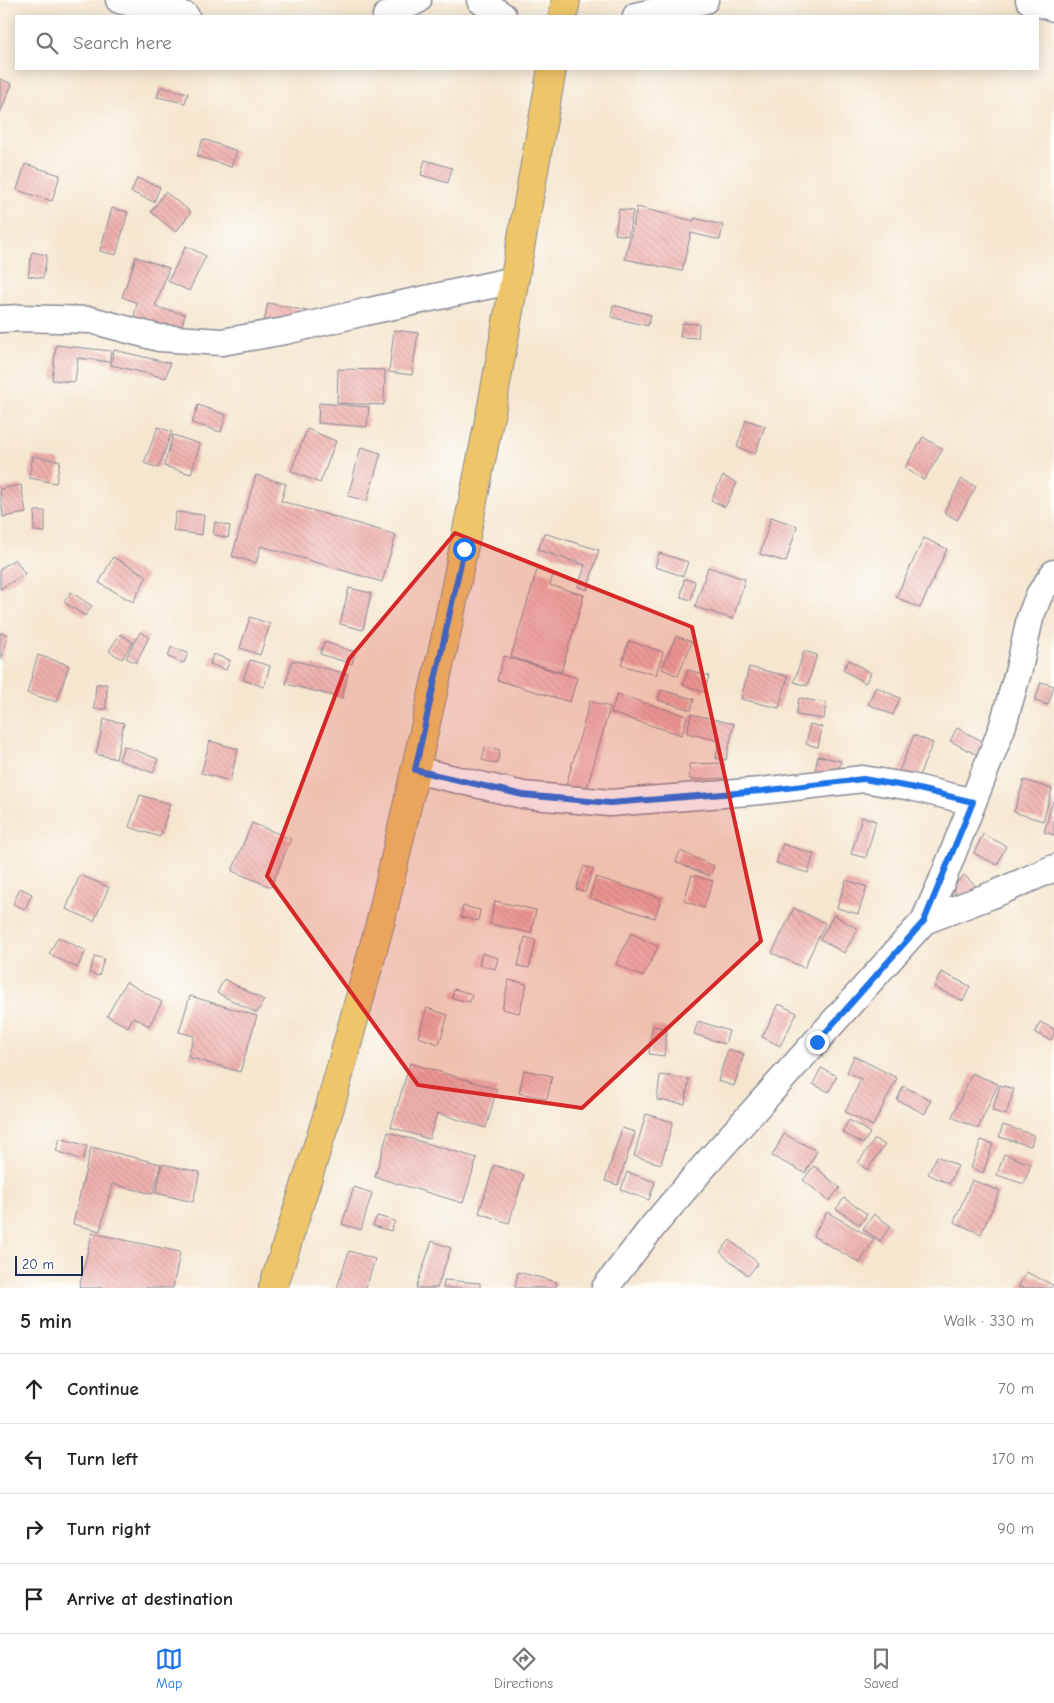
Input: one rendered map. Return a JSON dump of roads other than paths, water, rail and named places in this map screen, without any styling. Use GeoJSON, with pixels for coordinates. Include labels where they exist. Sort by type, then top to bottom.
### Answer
{"type":"FeatureCollection","features":[{"type":"Feature","properties":{"kind":"main road"},"geometry":{"type":"LineString","coordinates":[[563,15],[566,0]]}},
{"type":"Feature","properties":{"kind":"main road"},"geometry":{"type":"LineString","coordinates":[[273,1288],[330,1106],[381,920],[464,549],[515,280],[552,70]]}},
{"type":"Feature","properties":{"kind":"street"},"geometry":{"type":"LineString","coordinates":[[119,0],[182,15]]}},
{"type":"Feature","properties":{"kind":"street"},"geometry":{"type":"LineString","coordinates":[[388,15],[418,0]]}},
{"type":"Feature","properties":{"kind":"street"},"geometry":{"type":"LineString","coordinates":[[480,0],[502,15]]}},
{"type":"Feature","properties":{"kind":"street"},"geometry":{"type":"LineString","coordinates":[[627,15],[634,0]]}},
{"type":"Feature","properties":{"kind":"street"},"geometry":{"type":"LineString","coordinates":[[640,15],[705,0]]}},
{"type":"Feature","properties":{"kind":"street"},"geometry":{"type":"LineString","coordinates":[[1028,0],[1054,8]]}},
{"type":"Feature","properties":{"kind":"street"},"geometry":{"type":"LineString","coordinates":[[0,319],[91,320],[159,338],[222,342],[285,331],[515,280]]}},
{"type":"Feature","properties":{"kind":"street"},"geometry":{"type":"LineString","coordinates":[[605,1288],[654,1225],[706,1164],[924,921],[1002,728],[1019,668],[1030,618],[1040,594],[1054,573]]}},
{"type":"Feature","properties":{"kind":"street"},"geometry":{"type":"LineString","coordinates":[[415,770],[523,795],[610,803],[761,791],[863,779],[910,787],[973,802]]}},
{"type":"Feature","properties":{"kind":"street"},"geometry":{"type":"LineString","coordinates":[[924,921],[997,893],[1054,868]]}}]}
